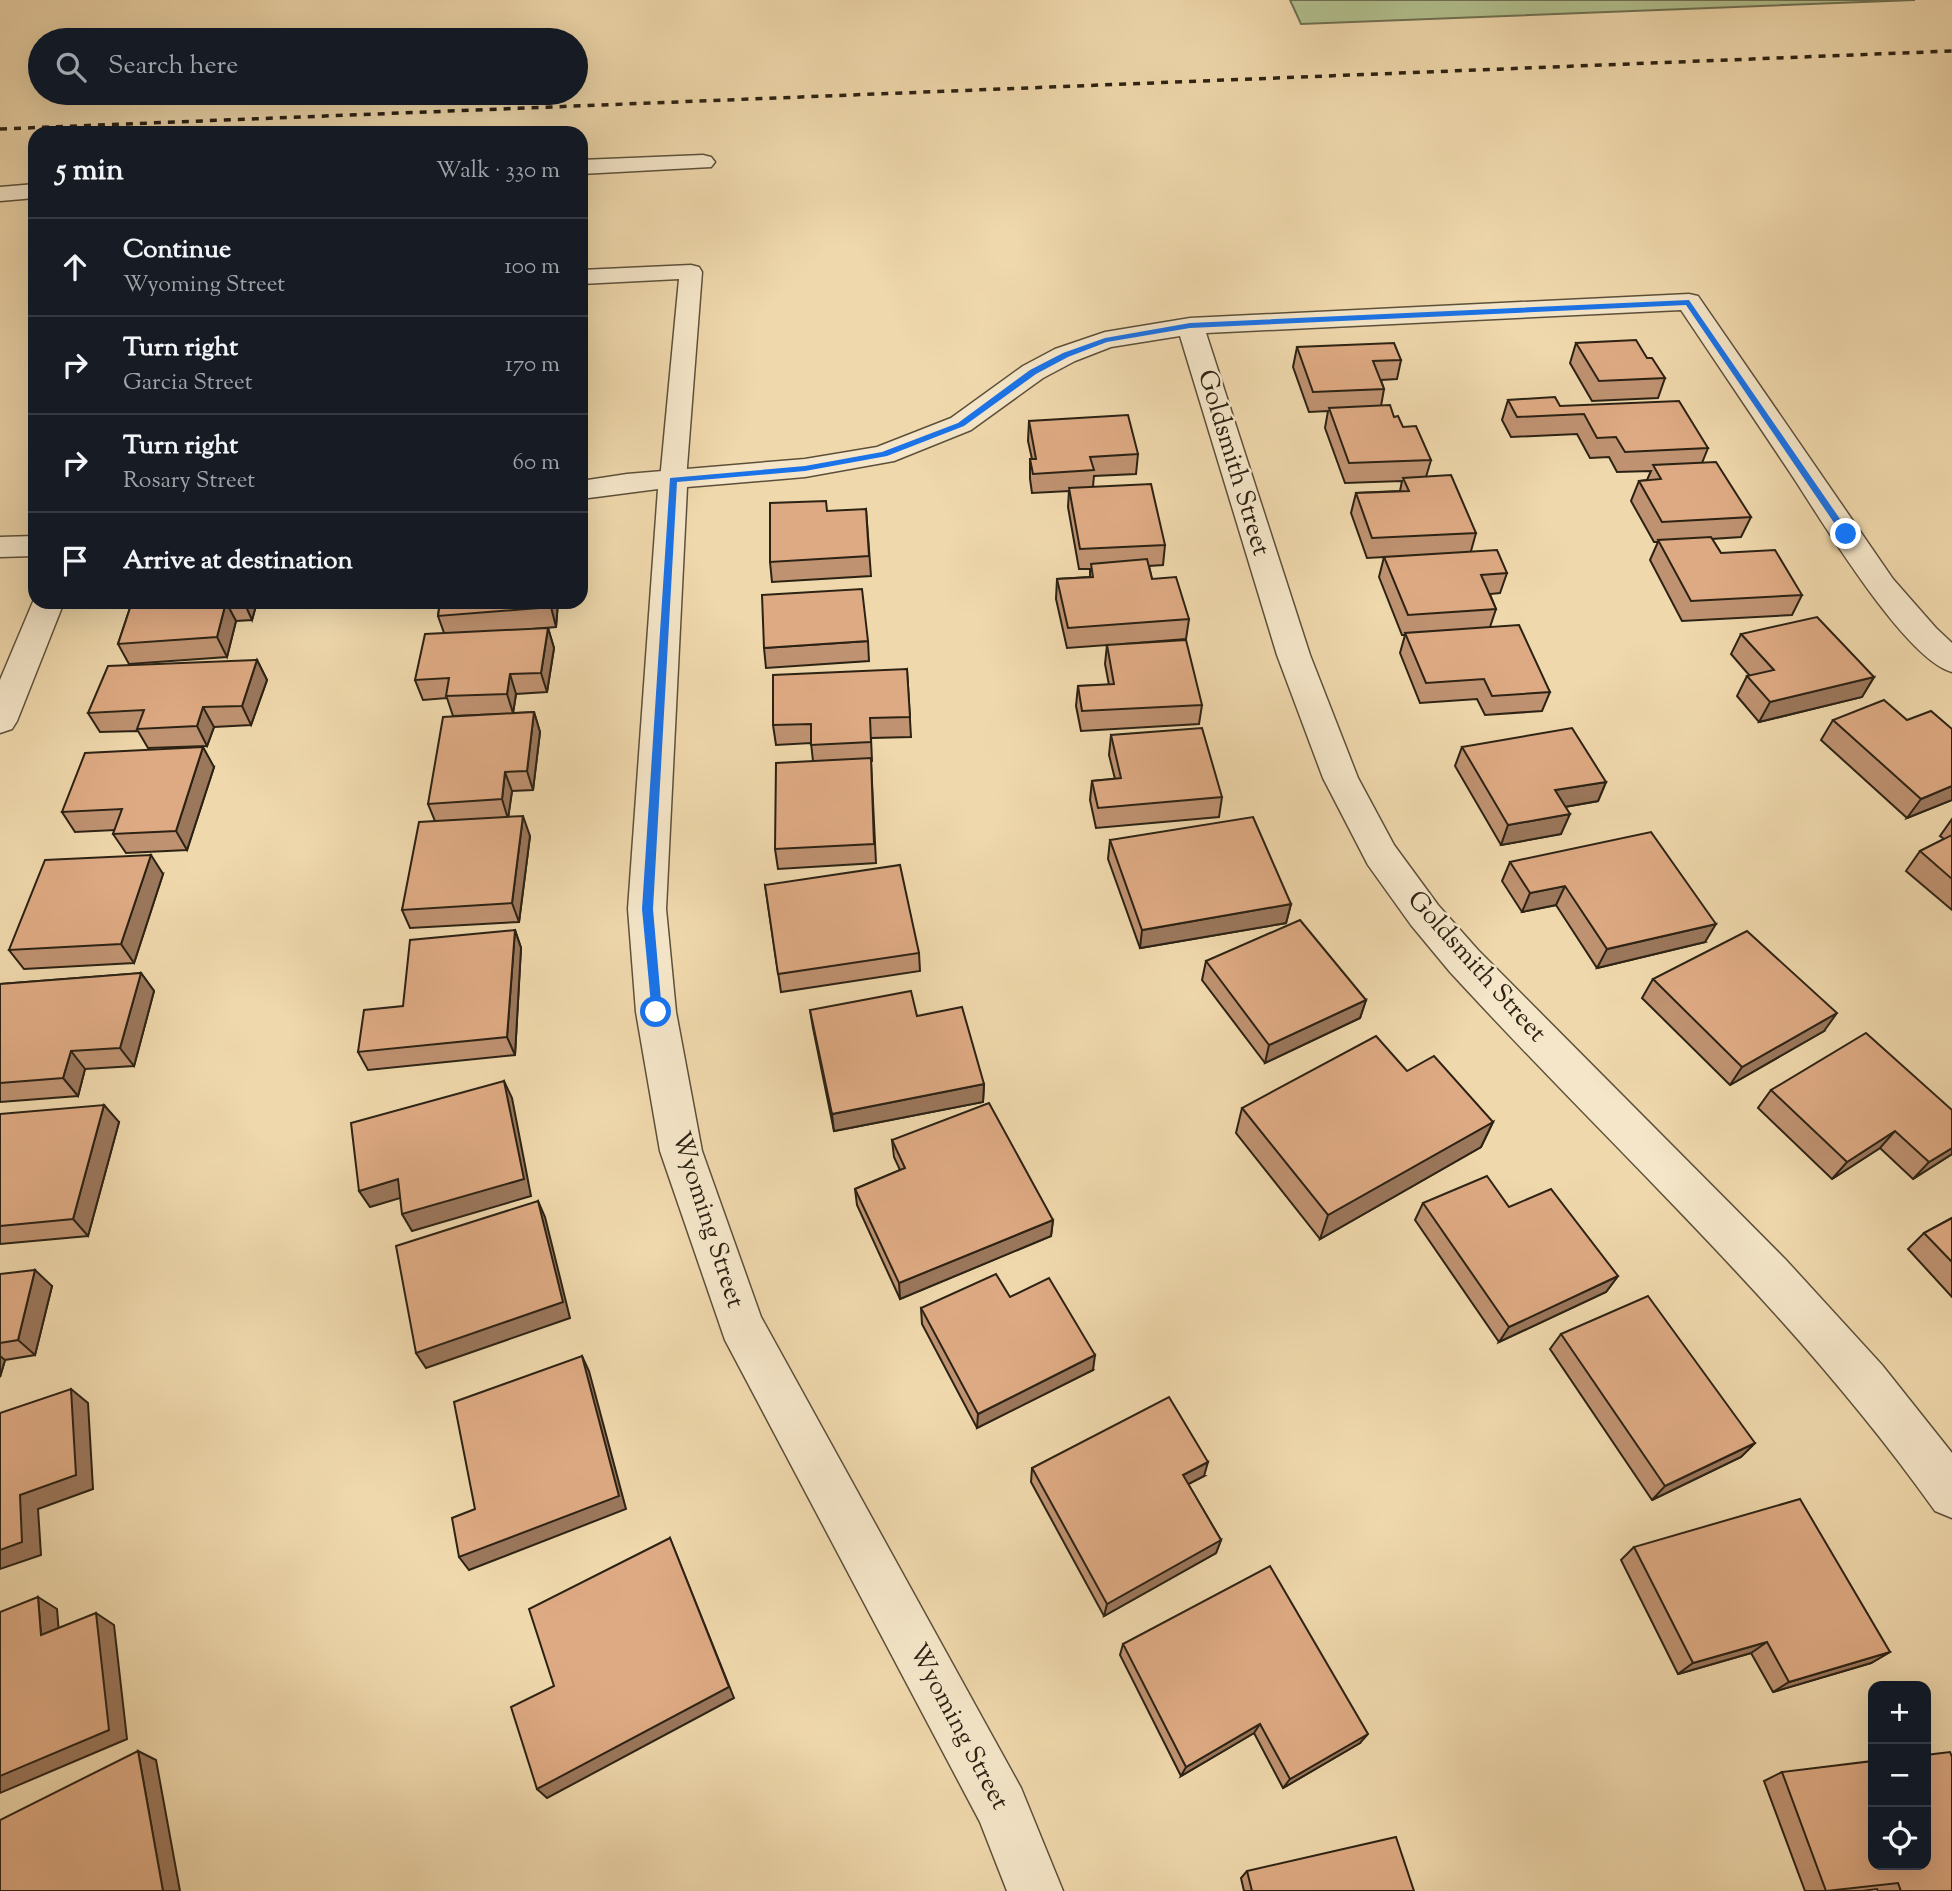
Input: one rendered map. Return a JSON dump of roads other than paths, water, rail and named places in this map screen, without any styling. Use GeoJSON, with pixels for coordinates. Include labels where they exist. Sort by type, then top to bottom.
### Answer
{"type":"FeatureCollection","features":[{"type":"Feature","properties":{"kind":"street"},"geometry":{"type":"LineString","coordinates":[[588,167],[704,162]]}},
{"type":"Feature","properties":{"kind":"street"},"geometry":{"type":"LineString","coordinates":[[0,194],[28,192]]}},
{"type":"Feature","properties":{"kind":"street"},"geometry":{"type":"LineString","coordinates":[[588,489],[805,468],[884,454],[961,424],[1033,372],[1065,355],[1105,340],[1190,326],[1689,302],[1882,586],[1924,636],[1952,661]]}},
{"type":"Feature","properties":{"kind":"street","name":"Goldsmith Street"},"geometry":{"type":"LineString","coordinates":[[1190,326],[1299,676],[1328,749],[1363,824],[1405,890],[1471,969],[1823,1330],[1911,1434],[1952,1494]]}},
{"type":"Feature","properties":{"kind":"street","name":"Wyoming Street"},"geometry":{"type":"LineString","coordinates":[[673,480],[647,909],[656,1012],[681,1151],[741,1325],[1002,1807],[1035,1891]]}},
{"type":"Feature","properties":{"kind":"street"},"geometry":{"type":"LineString","coordinates":[[0,547],[28,546]]}},
{"type":"Feature","properties":{"kind":"street"},"geometry":{"type":"LineString","coordinates":[[0,721],[45,609]]}},
{"type":"Feature","properties":{"kind":"lane"},"geometry":{"type":"LineString","coordinates":[[588,277],[691,272],[673,480]]}},
{"type":"Feature","properties":{"kind":"railway"},"geometry":{"type":"LineString","coordinates":[[75,126],[1952,51]]}},
{"type":"Feature","properties":{"kind":"railway"},"geometry":{"type":"LineString","coordinates":[[0,129],[28,128]]}}]}
